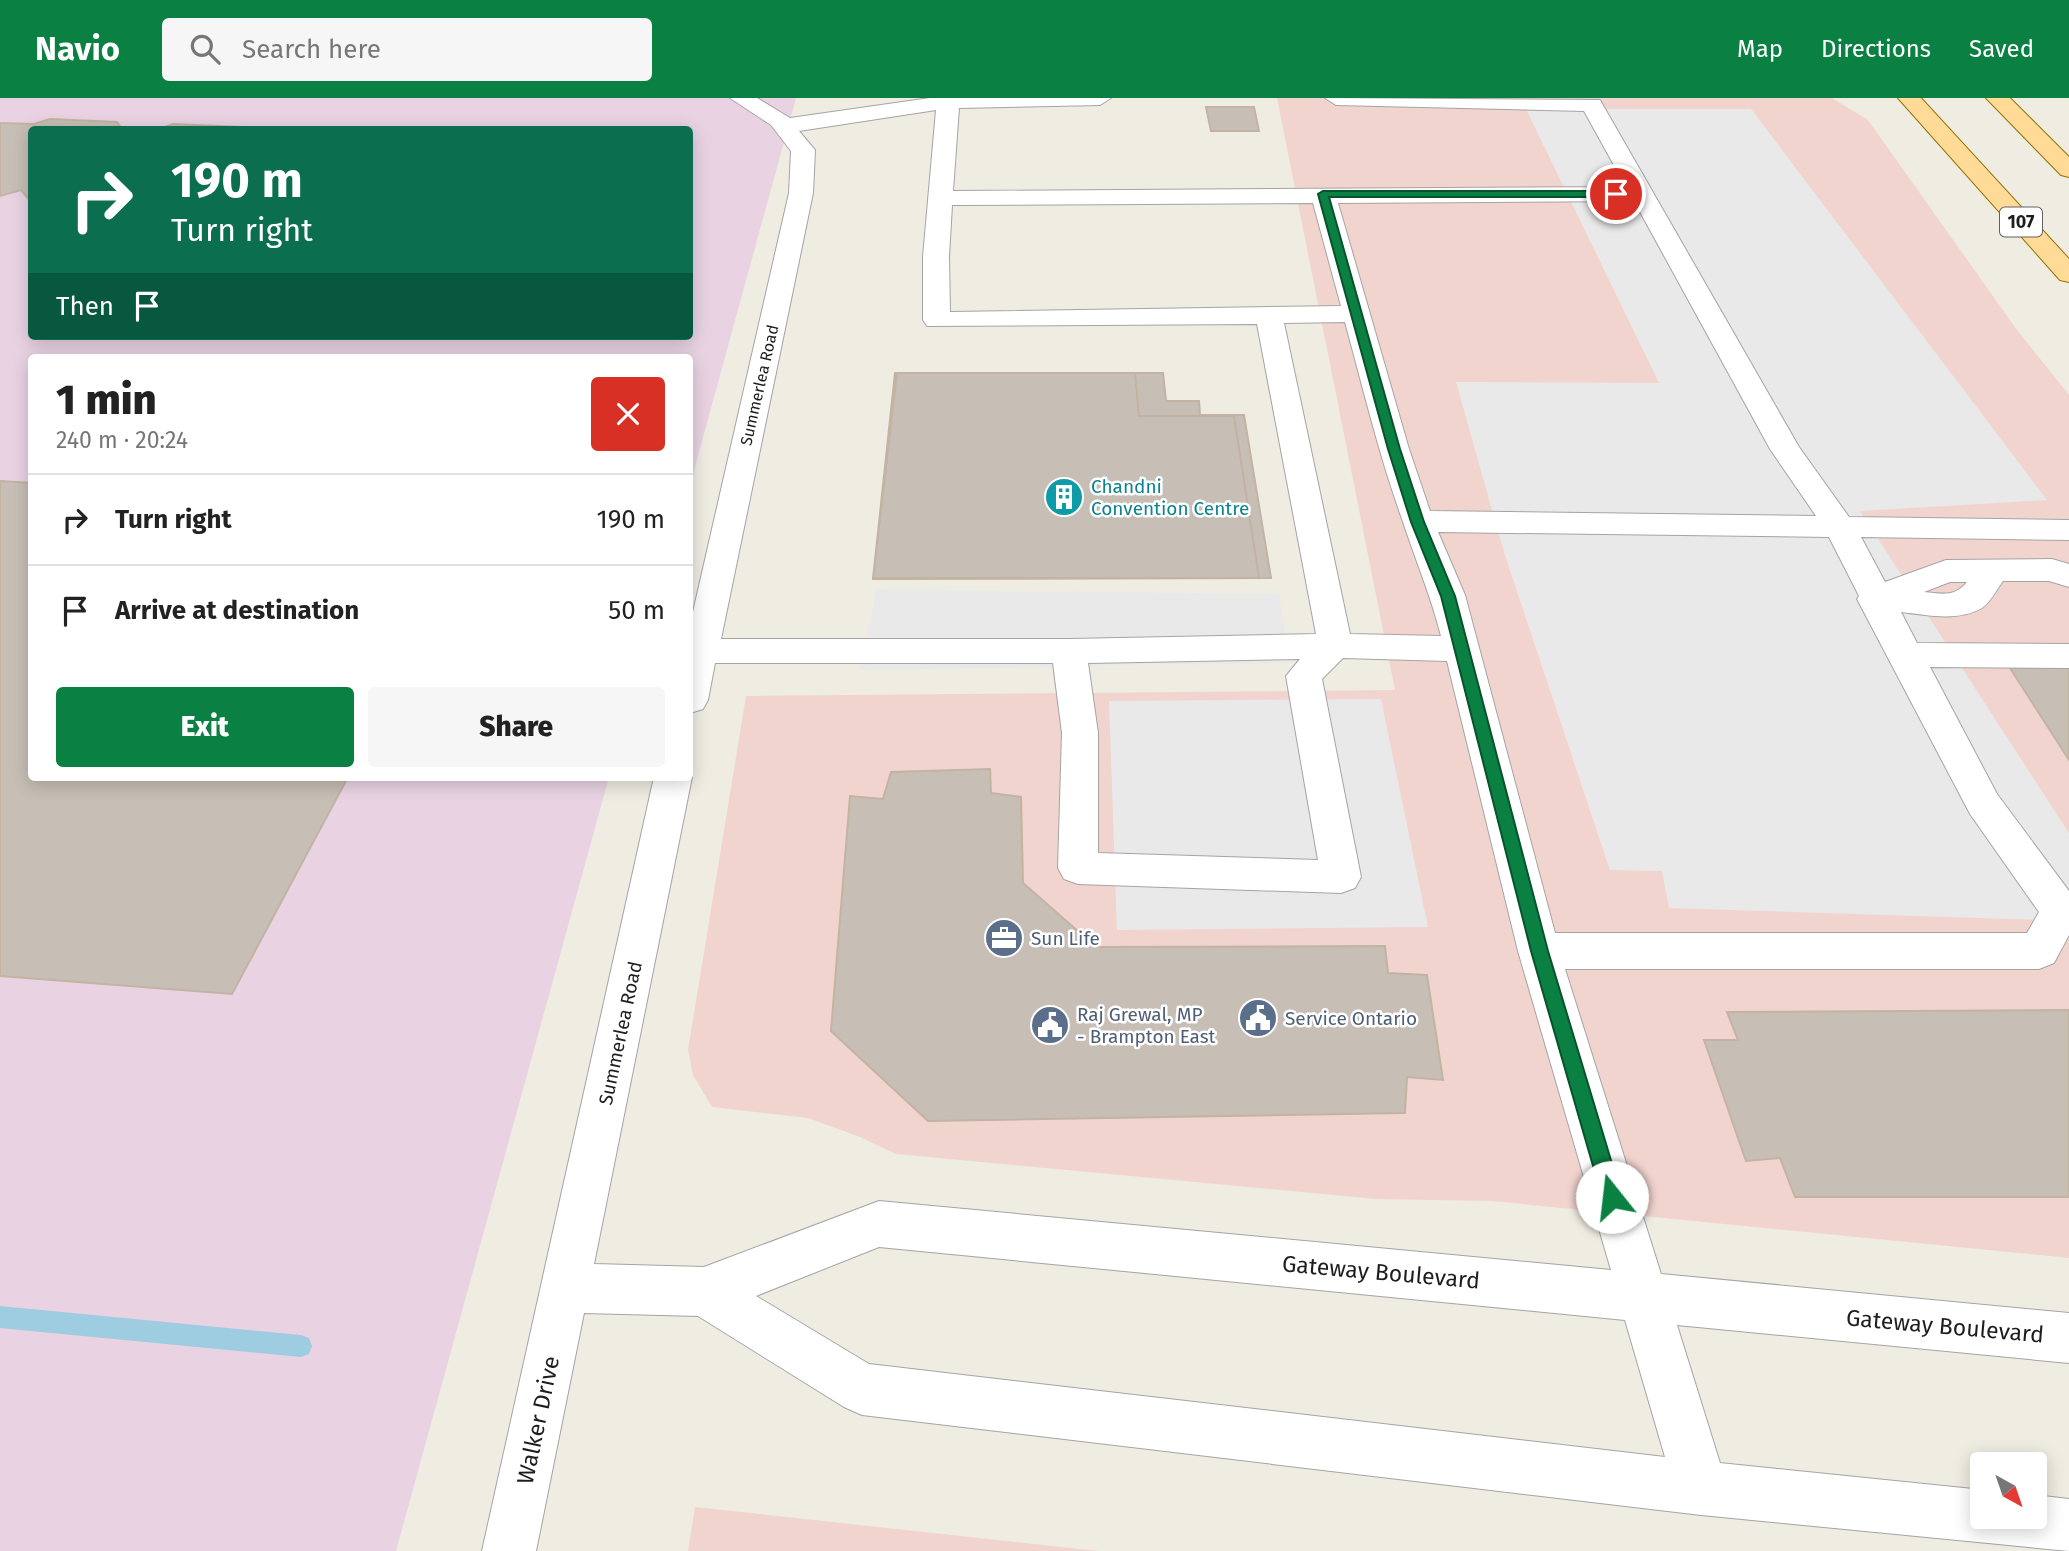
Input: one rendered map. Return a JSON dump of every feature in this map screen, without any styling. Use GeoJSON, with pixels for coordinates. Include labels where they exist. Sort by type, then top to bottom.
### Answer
{"type":"FeatureCollection","features":[{"type":"Feature","properties":{"kind":"main road","name":"107"},"geometry":{"type":"LineString","coordinates":[[1909,98],[2069,274]]}},
{"type":"Feature","properties":{"kind":"main road"},"geometry":{"type":"LineString","coordinates":[[1997,98],[2069,170]]}},
{"type":"Feature","properties":{"kind":"street","name":"Summerlea Road"},"geometry":{"type":"LineString","coordinates":[[693,684],[801,193],[803,150],[784,126],[741,98]]}},
{"type":"Feature","properties":{"kind":"street"},"geometry":{"type":"LineString","coordinates":[[784,126],[948,102],[1100,98]]}},
{"type":"Feature","properties":{"kind":"street"},"geometry":{"type":"LineString","coordinates":[[1336,98],[1592,105],[1785,449],[1839,526],[1874,599],[1983,804],[2061,911],[2039,951],[1539,951]]}},
{"type":"Feature","properties":{"kind":"street"},"geometry":{"type":"LineString","coordinates":[[948,102],[936,257],[937,320],[1358,314]]}},
{"type":"Feature","properties":{"kind":"street"},"geometry":{"type":"LineString","coordinates":[[1323,194],[1394,449],[1418,522],[1448,596],[1539,951],[1701,1488]]}},
{"type":"Feature","properties":{"kind":"street"},"geometry":{"type":"LineString","coordinates":[[942,198],[1643,194]]}},
{"type":"Feature","properties":{"kind":"street"},"geometry":{"type":"LineString","coordinates":[[1269,316],[1335,646]]}},
{"type":"Feature","properties":{"kind":"street"},"geometry":{"type":"LineString","coordinates":[[1418,522],[2069,530]]}},
{"type":"Feature","properties":{"kind":"street"},"geometry":{"type":"LineString","coordinates":[[1874,599],[1951,606],[1972,599],[1993,570],[2052,570],[2069,576]]}},
{"type":"Feature","properties":{"kind":"street"},"geometry":{"type":"LineString","coordinates":[[1069,651],[1080,733],[1078,868],[1340,877],[1304,676],[1335,646]]}},
{"type":"Feature","properties":{"kind":"street"},"geometry":{"type":"LineString","coordinates":[[700,650],[1069,651],[1335,646],[1462,649]]}},
{"type":"Feature","properties":{"kind":"street"},"geometry":{"type":"LineString","coordinates":[[1904,655],[2069,656]]}},
{"type":"Feature","properties":{"kind":"street","name":"Summerlea Road"},"geometry":{"type":"LineString","coordinates":[[567,1288],[672,781]]}},
{"type":"Feature","properties":{"kind":"street","name":"Gateway Boulevard"},"geometry":{"type":"LineString","coordinates":[[567,1288],[704,1292],[879,1224],[2069,1338]]}},
{"type":"Feature","properties":{"kind":"street","name":"Walker Drive"},"geometry":{"type":"LineString","coordinates":[[509,1551],[567,1288]]}},
{"type":"Feature","properties":{"kind":"street","name":"Gateway Boulevard"},"geometry":{"type":"LineString","coordinates":[[704,1292],[862,1389],[1701,1488],[1970,1516]]}},
{"type":"Feature","properties":{"kind":"street"},"geometry":{"type":"LineString","coordinates":[[2048,1523],[2069,1525]]}},
{"type":"Feature","properties":{"kind":"shaded area"},"geometry":{"type":"Polygon","coordinates":[[[0,98],[796,98],[693,474],[693,354],[28,354],[28,781],[608,781],[396,1551],[0,1551],[0,98]]]}},
{"type":"Feature","properties":{"kind":"shaded area"},"geometry":{"type":"Polygon","coordinates":[[[1277,98],[1832,98],[1868,120],[2017,330],[2069,395],[2069,1258],[1492,1201],[1376,1199],[896,1154],[860,1137],[808,1118],[712,1107],[693,1075],[688,1050],[746,696],[1395,690],[1277,98]]]}},
{"type":"Feature","properties":{"kind":"shaded area"},"geometry":{"type":"Polygon","coordinates":[[[1526,109],[1751,109],[2047,500],[1860,511],[2069,833],[2069,921],[1669,908],[1662,871],[1610,870],[1503,549],[1456,382],[1659,383],[1526,109]]]}},
{"type":"Feature","properties":{"kind":"shaded area"},"geometry":{"type":"Polygon","coordinates":[[[877,589],[1279,594],[1289,663],[859,670],[877,589]]]}},
{"type":"Feature","properties":{"kind":"shaded area"},"geometry":{"type":"Polygon","coordinates":[[[1381,699],[1428,927],[1117,930],[1109,701],[1381,699]]]}},
{"type":"Feature","properties":{"kind":"shaded area"},"geometry":{"type":"Polygon","coordinates":[[[695,1507],[1098,1551],[688,1551],[695,1507]]]}},
{"type":"Feature","properties":{"kind":"building"},"geometry":{"type":"Polygon","coordinates":[[[1206,107],[1254,107],[1259,131],[1211,131],[1206,107]]]}},
{"type":"Feature","properties":{"kind":"building"},"geometry":{"type":"Polygon","coordinates":[[[50,119],[117,122],[120,126],[28,126],[28,198],[21,190],[0,196],[0,123],[34,124],[50,119]]]}},
{"type":"Feature","properties":{"kind":"building"},"geometry":{"type":"Polygon","coordinates":[[[173,124],[219,126],[168,126],[173,124]]]}},
{"type":"Feature","properties":{"kind":"building","name":"Chandni Convention Centre"},"geometry":{"type":"Polygon","coordinates":[[[895,373],[1163,373],[1166,401],[1199,401],[1200,415],[1244,415],[1271,578],[873,579],[895,373]]]}},
{"type":"Feature","properties":{"kind":"building","name":"Chandni Convention Centre"},"geometry":{"type":"Polygon","coordinates":[[[897,373],[1135,373],[1139,416],[1234,416],[1259,578],[873,578],[897,373]]]}},
{"type":"Feature","properties":{"kind":"building"},"geometry":{"type":"Polygon","coordinates":[[[0,481],[28,483],[28,781],[346,781],[232,994],[0,976],[0,481]]]}},
{"type":"Feature","properties":{"kind":"building"},"geometry":{"type":"Polygon","coordinates":[[[2069,664],[2069,760],[2008,665],[2069,664]]]}},
{"type":"Feature","properties":{"kind":"building"},"geometry":{"type":"Polygon","coordinates":[[[990,769],[991,793],[1021,797],[1023,883],[1096,947],[1385,946],[1388,973],[1427,975],[1443,1080],[1407,1077],[1405,1113],[928,1121],[831,1031],[850,796],[883,799],[891,772],[990,769]]]}},
{"type":"Feature","properties":{"kind":"building"},"geometry":{"type":"Polygon","coordinates":[[[2069,1010],[2069,1197],[1795,1197],[1780,1158],[1746,1161],[1704,1040],[1738,1040],[1727,1012],[2069,1010]]]}},
{"type":"Feature","properties":{"kind":"waterway"},"geometry":{"type":"LineString","coordinates":[[0,1317],[301,1346]]}},
{"type":"Feature","properties":{"kind":"place","name":"Chandni Convention Centre"},"geometry":{"type":"Point","coordinates":[1064,497]}},
{"type":"Feature","properties":{"kind":"place","name":"Sun Life"},"geometry":{"type":"Point","coordinates":[1004,938]}},
{"type":"Feature","properties":{"kind":"place","name":"Service Ontario"},"geometry":{"type":"Point","coordinates":[1258,1018]}},
{"type":"Feature","properties":{"kind":"place","name":"Raj Grewal, MP - Brampton East"},"geometry":{"type":"Point","coordinates":[1050,1025]}},
{"type":"Feature","properties":{"kind":"route"},"geometry":{"type":"LineString","coordinates":[[1612,1197],[1539,951],[1448,596],[1418,522],[1394,449],[1323,194],[1616,194]]}}]}
